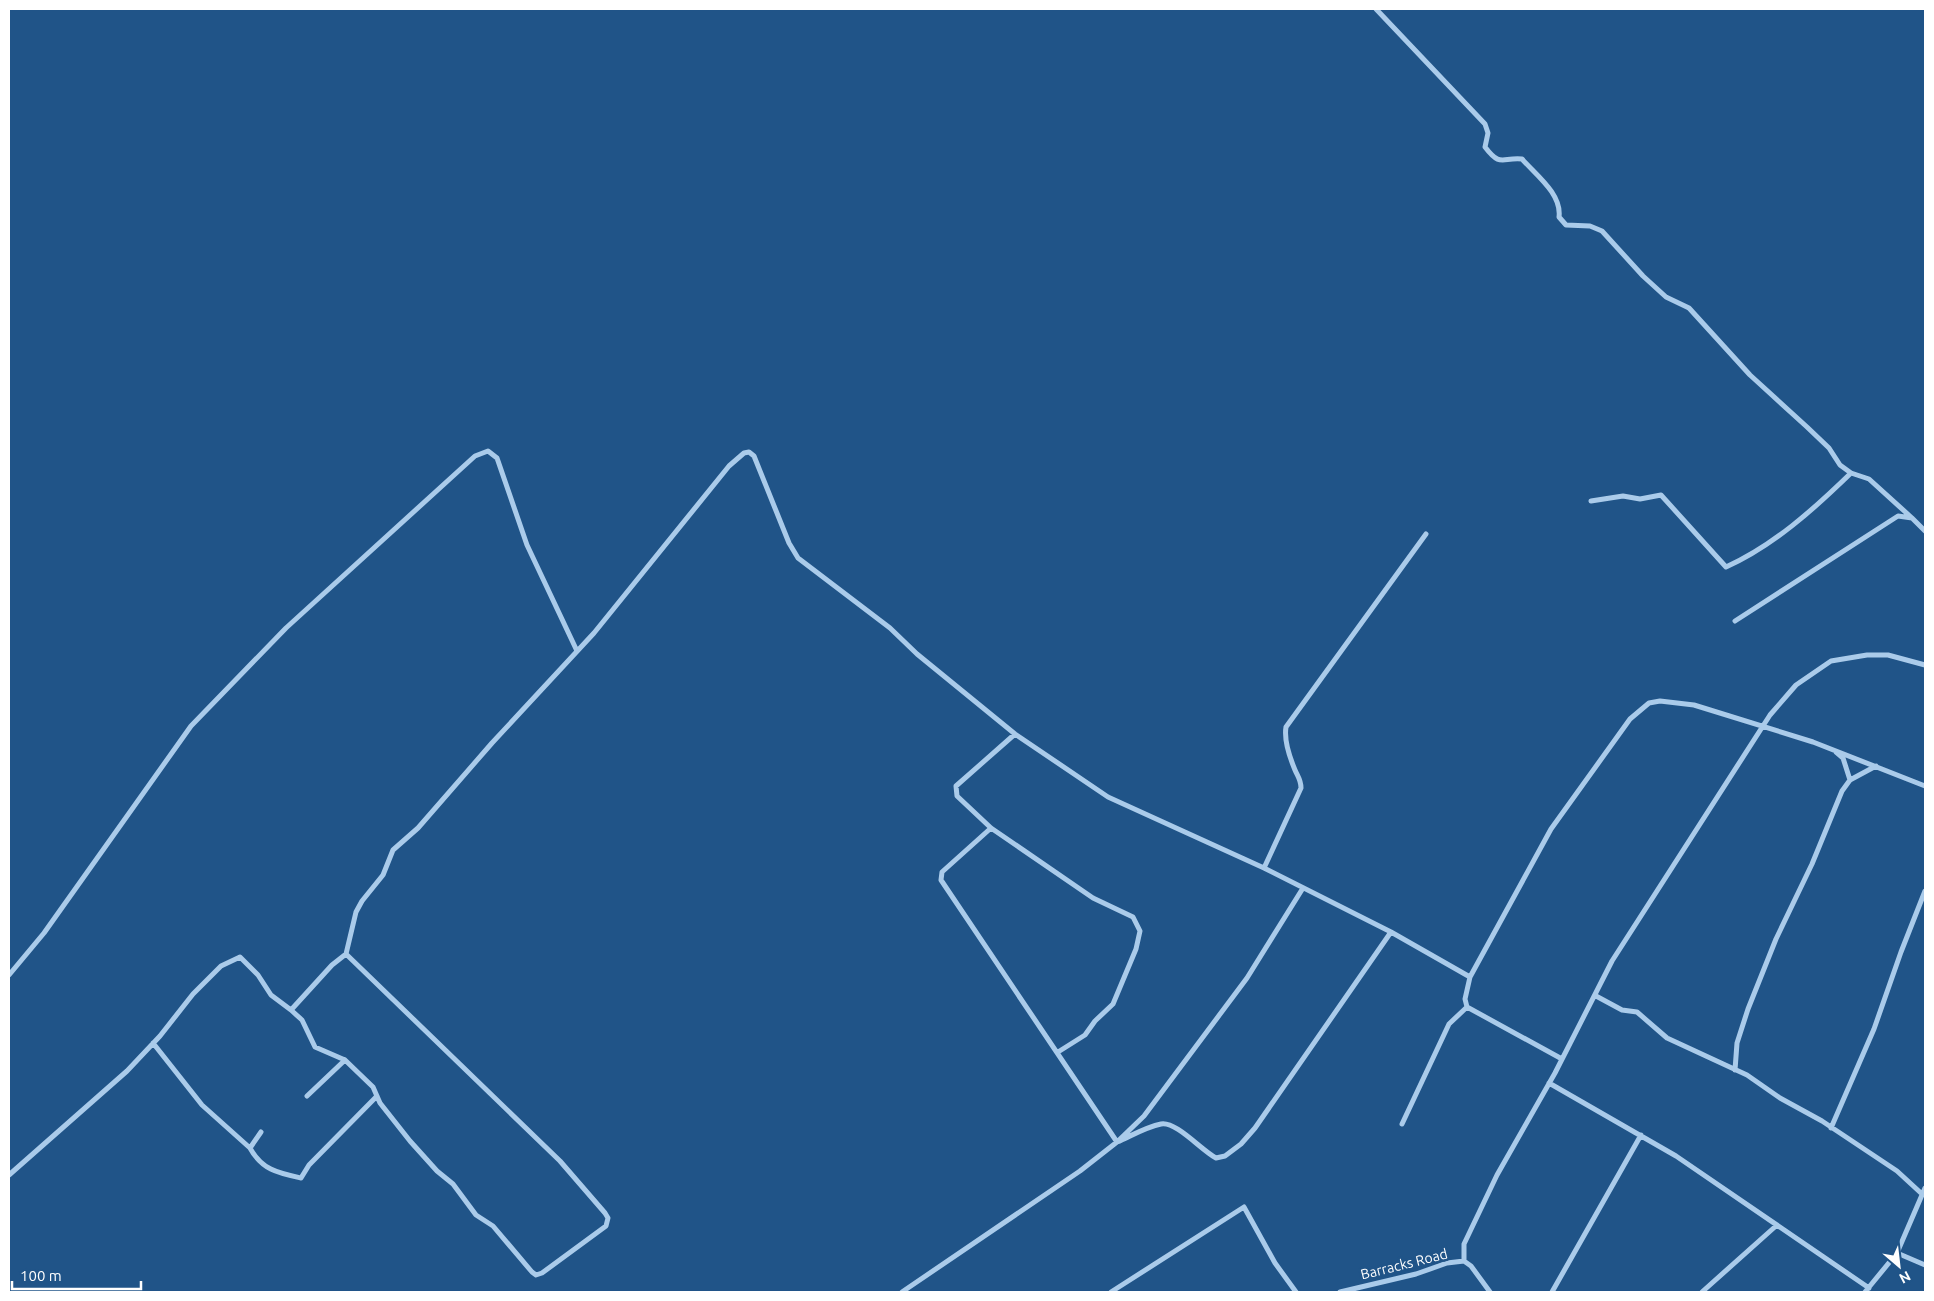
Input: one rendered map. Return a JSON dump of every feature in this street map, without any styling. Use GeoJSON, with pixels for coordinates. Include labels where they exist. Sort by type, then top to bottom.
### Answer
{"type":"FeatureCollection","features":[{"type":"Feature","properties":{"kind":"street"},"geometry":{"type":"LineString","coordinates":[[1376,9],[1486,124],[1488,134],[1485,146],[1494,158],[1506,162],[1522,159],[1557,198],[1560,207],[1559,216],[1566,225],[1590,226],[1602,231],[1643,276],[1666,296],[1690,308],[1750,375],[1829,448],[1840,465],[1851,473],[1869,478],[1925,531]]}},
{"type":"Feature","properties":{"kind":"street"},"geometry":{"type":"LineString","coordinates":[[9,975],[44,933],[191,726],[286,628],[475,456],[488,451],[497,458],[527,546],[577,651]]}},
{"type":"Feature","properties":{"kind":"street"},"geometry":{"type":"LineString","coordinates":[[291,1010],[332,965],[346,954],[356,912],[362,901],[383,875],[393,850],[418,828],[577,651],[729,466],[744,453],[749,452],[754,456],[789,543],[798,558],[890,628],[917,654],[1015,734],[1108,797],[1264,868],[1391,932],[1470,976]]}},
{"type":"Feature","properties":{"kind":"street"},"geometry":{"type":"LineString","coordinates":[[1591,501],[1623,496],[1640,499],[1662,495],[1726,568],[1786,531],[1851,473]]}},
{"type":"Feature","properties":{"kind":"street"},"geometry":{"type":"LineString","coordinates":[[1735,622],[1898,516],[1912,518]]}},
{"type":"Feature","properties":{"kind":"street"},"geometry":{"type":"LineString","coordinates":[[1264,868],[1301,788],[1301,781],[1295,770],[1285,735],[1286,727],[1426,534]]}},
{"type":"Feature","properties":{"kind":"street"},"geometry":{"type":"LineString","coordinates":[[1464,1262],[1464,1244],[1496,1175],[1549,1083],[1596,996],[1612,961],[1770,715],[1796,685],[1831,661],[1867,655],[1888,655],[1925,665]]}},
{"type":"Feature","properties":{"kind":"street"},"geometry":{"type":"LineString","coordinates":[[1562,1059],[1468,1007],[1465,999],[1470,976],[1551,829],[1621,732],[1640,709],[1649,703],[1660,701],[1694,705],[1834,750],[1925,786]]}},
{"type":"Feature","properties":{"kind":"street"},"geometry":{"type":"LineString","coordinates":[[1015,734],[956,786],[957,796],[991,828],[1094,898],[1134,917],[1140,931],[1136,949],[1113,1004],[1095,1021],[1085,1036],[1058,1052]]}},
{"type":"Feature","properties":{"kind":"street"},"geometry":{"type":"LineString","coordinates":[[1834,750],[1843,758],[1850,780]]}},
{"type":"Feature","properties":{"kind":"street"},"geometry":{"type":"LineString","coordinates":[[1735,1070],[1737,1043],[1776,939],[1812,864],[1842,791],[1850,780],[1876,766]]}},
{"type":"Feature","properties":{"kind":"street"},"geometry":{"type":"LineString","coordinates":[[991,828],[940,876],[1117,1142]]}},
{"type":"Feature","properties":{"kind":"street"},"geometry":{"type":"LineString","coordinates":[[902,1292],[1072,1176],[1117,1142],[1144,1116],[1162,1095],[1247,978],[1303,888]]}},
{"type":"Feature","properties":{"kind":"street"},"geometry":{"type":"LineString","coordinates":[[1831,1128],[1874,1029],[1900,952],[1925,891]]}},
{"type":"Feature","properties":{"kind":"street"},"geometry":{"type":"LineString","coordinates":[[1117,1142],[1162,1123],[1177,1127],[1206,1153],[1216,1158],[1225,1156],[1241,1144],[1255,1128],[1321,1036],[1391,932]]}},
{"type":"Feature","properties":{"kind":"street"},"geometry":{"type":"LineString","coordinates":[[9,1175],[127,1070],[221,966],[240,958],[258,975],[271,996],[302,1020],[315,1047],[345,1060],[373,1088],[380,1103],[437,1171],[453,1184],[476,1215],[493,1226],[536,1274],[548,1269],[606,1226],[608,1218],[605,1213],[560,1161],[346,954]]}},
{"type":"Feature","properties":{"kind":"street"},"geometry":{"type":"LineString","coordinates":[[1596,996],[1622,1010],[1637,1012],[1667,1038],[1747,1075],[1897,1171],[1922,1194]]}},
{"type":"Feature","properties":{"kind":"street"},"geometry":{"type":"LineString","coordinates":[[1402,1124],[1449,1024],[1468,1007]]}},
{"type":"Feature","properties":{"kind":"street"},"geometry":{"type":"LineString","coordinates":[[153,1043],[202,1105],[250,1148],[257,1160],[272,1171],[301,1178],[308,1164],[377,1096]]}},
{"type":"Feature","properties":{"kind":"street"},"geometry":{"type":"LineString","coordinates":[[307,1096],[345,1060]]}},
{"type":"Feature","properties":{"kind":"street"},"geometry":{"type":"LineString","coordinates":[[1549,1083],[1676,1156],[1777,1225],[1867,1290],[1897,1253],[1925,1188]]}},
{"type":"Feature","properties":{"kind":"street"},"geometry":{"type":"LineString","coordinates":[[250,1148],[261,1132]]}},
{"type":"Feature","properties":{"kind":"street"},"geometry":{"type":"LineString","coordinates":[[1552,1292],[1641,1135]]}},
{"type":"Feature","properties":{"kind":"street"},"geometry":{"type":"LineString","coordinates":[[1110,1292],[1244,1207],[1275,1263],[1296,1292]]}},
{"type":"Feature","properties":{"kind":"street"},"geometry":{"type":"LineString","coordinates":[[1702,1292],[1777,1225]]}},
{"type":"Feature","properties":{"kind":"street"},"geometry":{"type":"LineString","coordinates":[[1897,1253],[1925,1265]]}},
{"type":"Feature","properties":{"kind":"street","name":"Barracks Road"},"geometry":{"type":"LineString","coordinates":[[1340,1292],[1416,1274],[1448,1263],[1464,1262],[1471,1266],[1490,1292]]}}]}
